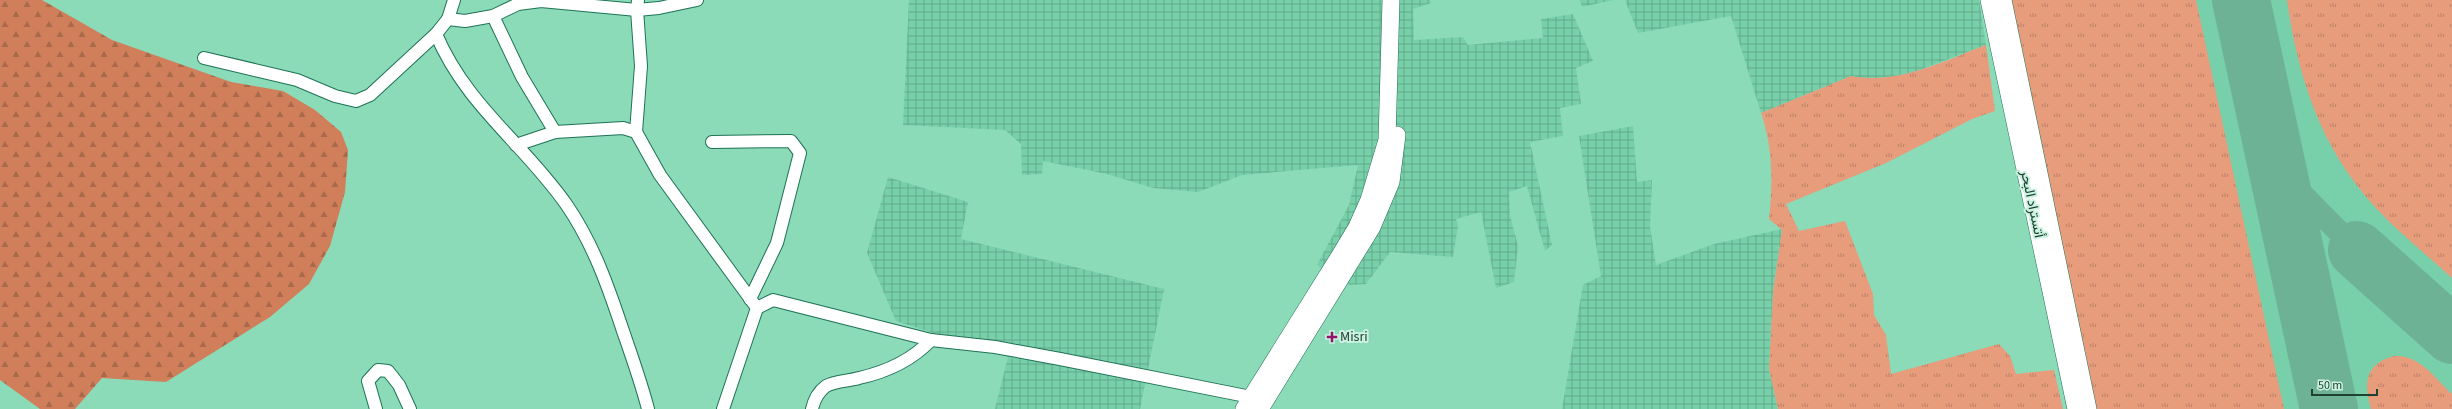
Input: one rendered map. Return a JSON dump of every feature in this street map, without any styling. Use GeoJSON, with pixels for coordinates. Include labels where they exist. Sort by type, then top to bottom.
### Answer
{"type":"FeatureCollection","features":[{"type":"Feature","properties":{"kind":"highway"},"geometry":{"type":"LineString","coordinates":[[1252,405],[1357,227],[1373,188],[1387,140],[1392,0]]}},
{"type":"Feature","properties":{"kind":"highway"},"geometry":{"type":"LineString","coordinates":[[1252,405],[1372,228],[1386,196],[1397,146],[1401,0]]}},
{"type":"Feature","properties":{"kind":"highway","name":"أتستراد البحر"},"geometry":{"type":"LineString","coordinates":[[1989,0],[2076,409]]}},
{"type":"Feature","properties":{"kind":"highway","name":"أتستراد البحر"},"geometry":{"type":"LineString","coordinates":[[2003,0],[2088,409]]}},
{"type":"Feature","properties":{"kind":"street"},"geometry":{"type":"LineString","coordinates":[[204,58],[297,80],[335,96],[356,101],[370,95],[436,34],[448,19],[454,0]]}},
{"type":"Feature","properties":{"kind":"street"},"geometry":{"type":"LineString","coordinates":[[448,19],[465,22],[493,16],[518,4],[541,1],[638,5],[659,8],[697,0]]}},
{"type":"Feature","properties":{"kind":"street"},"geometry":{"type":"LineString","coordinates":[[638,5],[641,66],[636,132],[660,175],[753,304]]}},
{"type":"Feature","properties":{"kind":"street"},"geometry":{"type":"LineString","coordinates":[[493,16],[522,78],[555,132]]}},
{"type":"Feature","properties":{"kind":"street"},"geometry":{"type":"LineString","coordinates":[[436,34],[456,75],[485,112],[516,145],[566,203],[592,248],[616,310],[648,409]]}},
{"type":"Feature","properties":{"kind":"street"},"geometry":{"type":"LineString","coordinates":[[516,145],[555,132],[622,128],[636,132]]}},
{"type":"Feature","properties":{"kind":"street"},"geometry":{"type":"LineString","coordinates":[[712,142],[791,141],[800,153],[777,243],[753,304],[723,409]]}},
{"type":"Feature","properties":{"kind":"street"},"geometry":{"type":"LineString","coordinates":[[753,304],[773,300],[781,301],[931,340],[995,347],[1060,359],[1252,405]]}},
{"type":"Feature","properties":{"kind":"street"},"geometry":{"type":"LineString","coordinates":[[812,409],[817,395],[828,385],[862,378],[908,360],[931,340]]}},
{"type":"Feature","properties":{"kind":"street"},"geometry":{"type":"LineString","coordinates":[[376,409],[368,381],[378,370],[388,371],[399,385],[410,409]]}},
{"type":"Feature","properties":{"kind":"shaded area"},"geometry":{"type":"Polygon","coordinates":[[[909,0],[1430,0],[1431,3],[1413,9],[1414,40],[1463,37],[1468,45],[1543,38],[1541,19],[1573,14],[1593,61],[1576,68],[1581,104],[1560,108],[1563,136],[1530,142],[1552,245],[1545,251],[1527,186],[1509,192],[1510,215],[1518,246],[1514,282],[1496,288],[1481,212],[1456,219],[1458,226],[1453,257],[1390,252],[1366,284],[1350,285],[1317,265],[1349,205],[1358,165],[1242,175],[1198,192],[1153,188],[1107,174],[1043,161],[1042,174],[1022,175],[1021,144],[1005,130],[903,125],[909,0]]]}},
{"type":"Feature","properties":{"kind":"shaded area"},"geometry":{"type":"Polygon","coordinates":[[[1580,0],[1613,0],[1582,7],[1580,0]]]}},
{"type":"Feature","properties":{"kind":"shaded area"},"geometry":{"type":"Polygon","coordinates":[[[1625,0],[1979,0],[1986,45],[1906,75],[1866,79],[1851,76],[1761,113],[1731,16],[1638,33],[1625,0]]]}},
{"type":"Feature","properties":{"kind":"shaded area"},"geometry":{"type":"Polygon","coordinates":[[[2011,0],[2452,0],[2452,409],[2096,409],[2011,0]]]}},
{"type":"Feature","properties":{"kind":"shaded area"},"geometry":{"type":"Polygon","coordinates":[[[1633,126],[1637,182],[1652,180],[1650,227],[1656,265],[1714,244],[1782,229],[1773,292],[1769,369],[1778,409],[1562,409],[1583,285],[1601,276],[1579,136],[1633,126]]]}},
{"type":"Feature","properties":{"kind":"shaded area"},"geometry":{"type":"Polygon","coordinates":[[[888,177],[968,202],[961,239],[1164,289],[1140,409],[995,409],[1008,357],[896,321],[867,253],[888,177]]]}},
{"type":"Feature","properties":{"kind":"green space"},"geometry":{"type":"Polygon","coordinates":[[[0,0],[42,0],[112,40],[231,82],[283,91],[315,110],[341,132],[348,150],[345,192],[330,246],[309,284],[270,317],[166,382],[102,378],[75,409],[40,409],[0,380],[0,0]]]}},
{"type":"Feature","properties":{"kind":"green space"},"geometry":{"type":"Polygon","coordinates":[[[2002,0],[2196,0],[2284,409],[2089,409],[2002,0]]]}},
{"type":"Feature","properties":{"kind":"green space"},"geometry":{"type":"Polygon","coordinates":[[[2287,0],[2452,0],[2452,278],[2376,208],[2340,162],[2315,111],[2305,85],[2287,0]]]}},
{"type":"Feature","properties":{"kind":"green space"},"geometry":{"type":"Polygon","coordinates":[[[1986,45],[1995,111],[1972,119],[1886,163],[1786,204],[1799,231],[1845,221],[1873,294],[1874,315],[1886,335],[1891,374],[1999,344],[2010,356],[2016,374],[2054,370],[2063,409],[1778,409],[1769,369],[1773,292],[1782,230],[1769,219],[1771,165],[1768,139],[1761,113],[1851,76],[1869,78],[1903,74],[1920,70],[1986,45]]]}},
{"type":"Feature","properties":{"kind":"green space"},"geometry":{"type":"Polygon","coordinates":[[[2394,356],[2403,356],[2411,359],[2419,363],[2433,374],[2452,394],[2452,409],[2371,409],[2367,391],[2369,376],[2377,364],[2394,356]]]}},
{"type":"Feature","properties":{"kind":"taxiway"},"geometry":{"type":"LineString","coordinates":[[2249,0],[2257,53],[2260,87]]}},
{"type":"Feature","properties":{"kind":"taxiway"},"geometry":{"type":"LineString","coordinates":[[2278,170],[2357,250]]}},
{"type":"Feature","properties":{"kind":"runway"},"geometry":{"type":"LineString","coordinates":[[2241,0],[2329,409]]}},
{"type":"Feature","properties":{"kind":"runway"},"geometry":{"type":"LineString","coordinates":[[2357,250],[2452,335]]}},
{"type":"Feature","properties":{"kind":"place","name":"Misri"},"geometry":{"type":"Point","coordinates":[1332,337]}}]}
